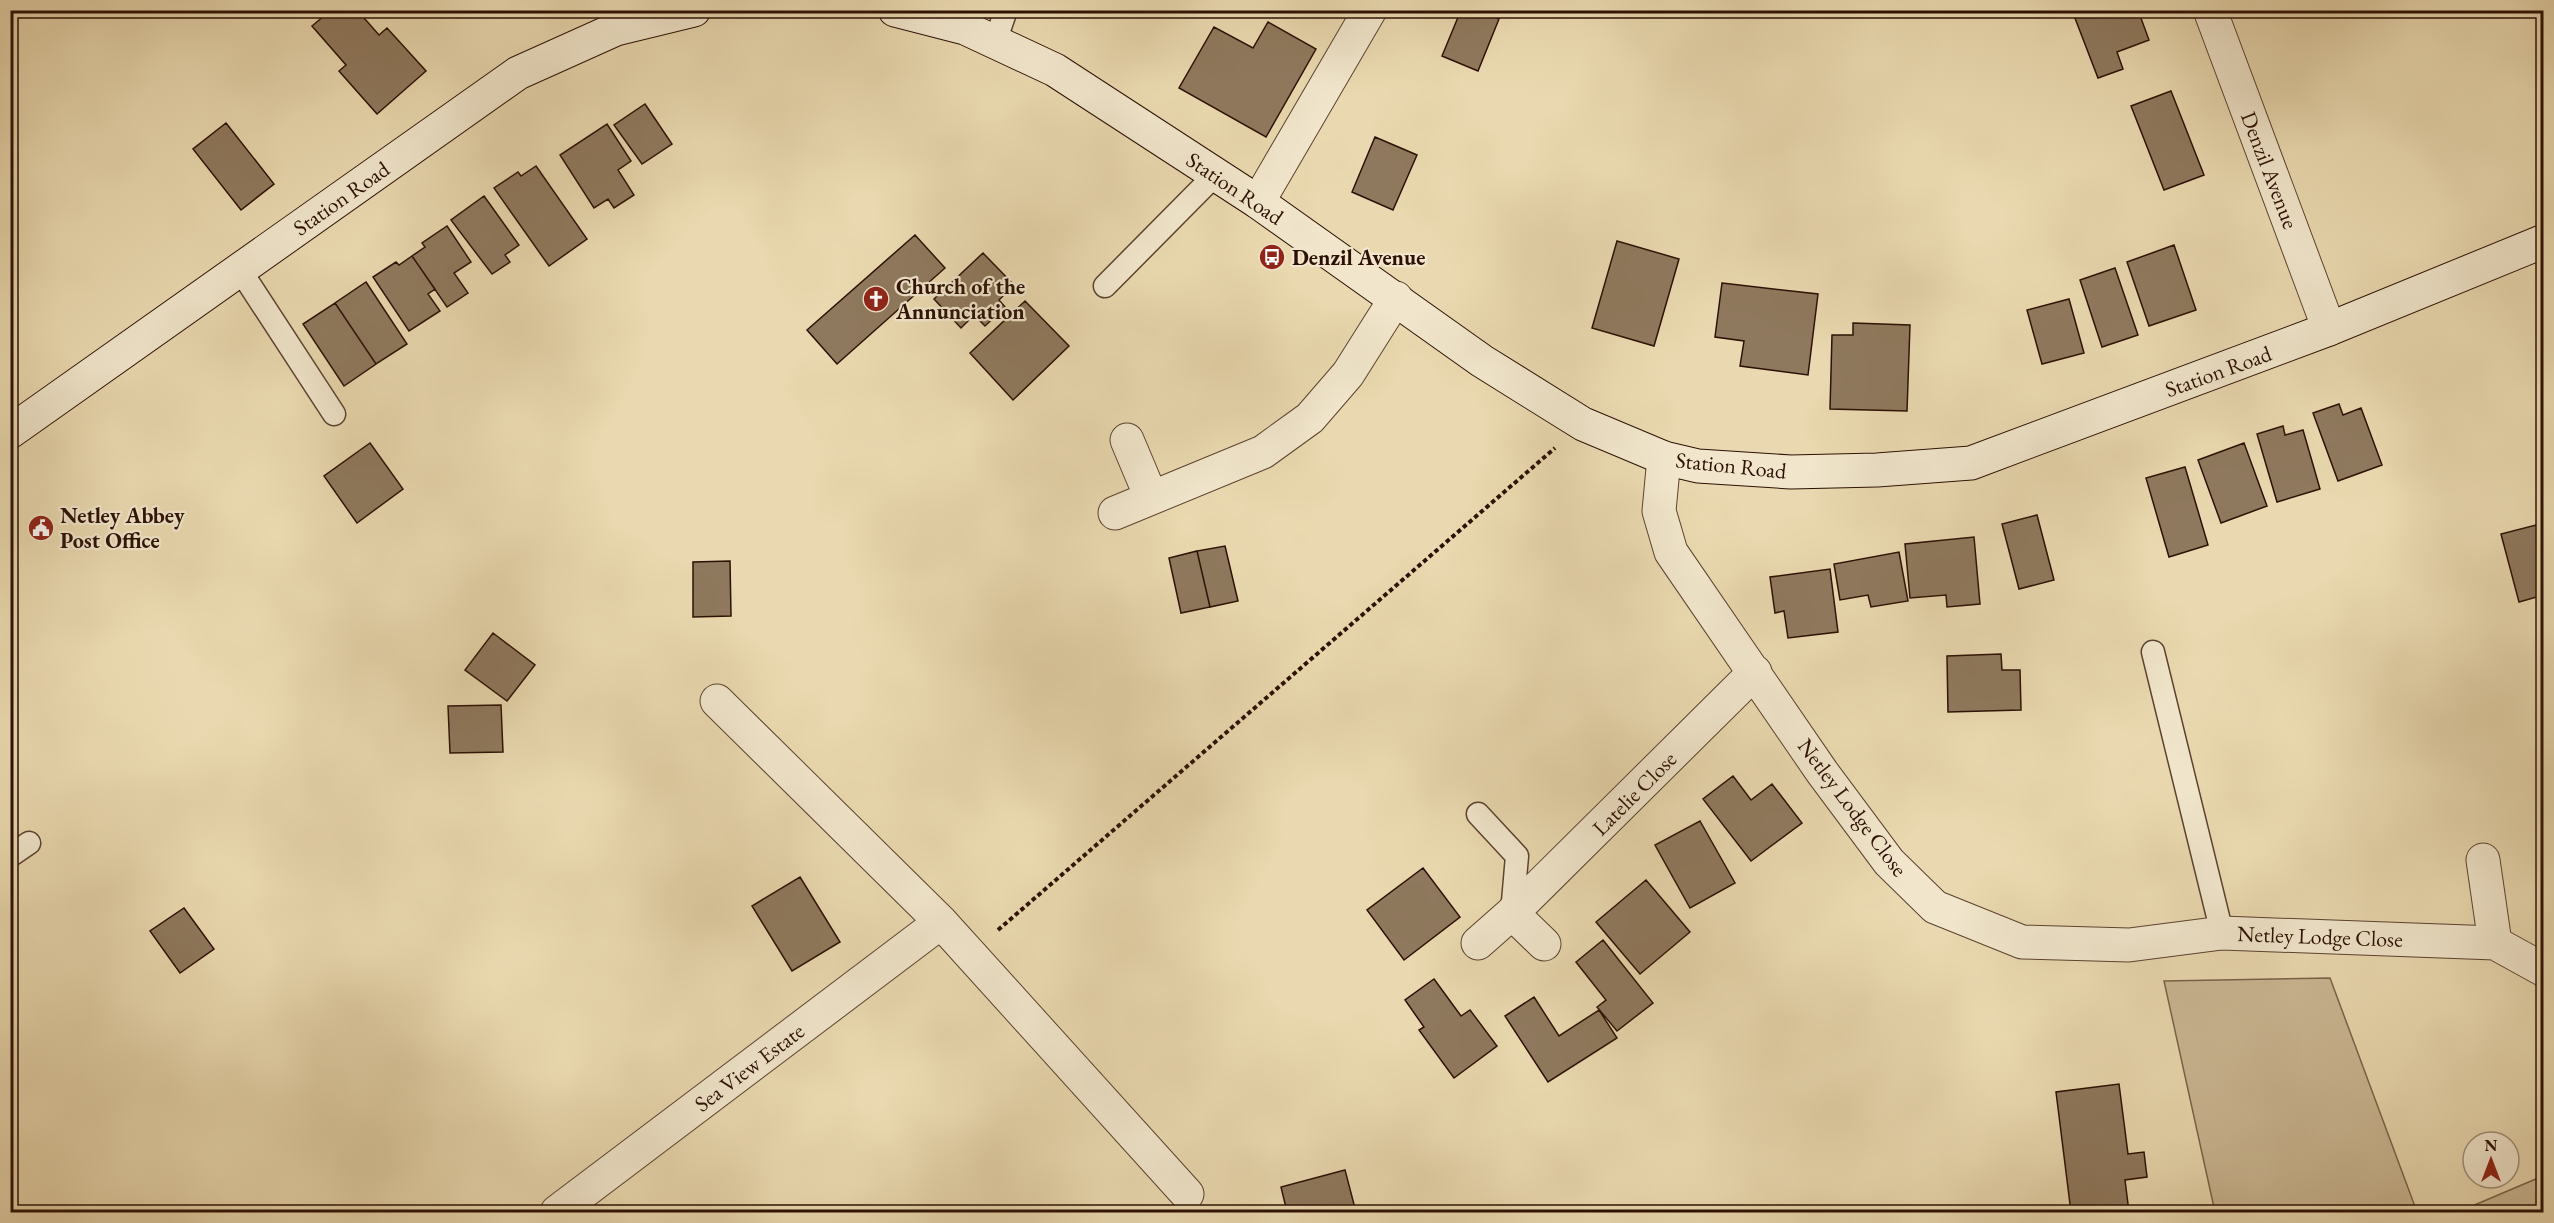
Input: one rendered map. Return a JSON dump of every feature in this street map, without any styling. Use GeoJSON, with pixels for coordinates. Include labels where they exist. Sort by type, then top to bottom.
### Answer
{"type":"FeatureCollection","features":[{"type":"Feature","properties":{"kind":"street","name":"Station Road"},"geometry":{"type":"LineString","coordinates":[[10,432],[518,73],[616,29],[694,10]]}},
{"type":"Feature","properties":{"kind":"street","name":"Station Road"},"geometry":{"type":"LineString","coordinates":[[895,10],[966,27],[1054,70],[1258,202],[1482,361],[1583,424],[1664,458],[1698,466],[1791,472],[1877,470],[1971,463],[2329,329],[2544,241]]}},
{"type":"Feature","properties":{"kind":"street"},"geometry":{"type":"LineString","coordinates":[[1258,202],[1370,10]]}},
{"type":"Feature","properties":{"kind":"street","name":"Denzil Avenue"},"geometry":{"type":"LineString","coordinates":[[2210,10],[2329,329]]}},
{"type":"Feature","properties":{"kind":"street"},"geometry":{"type":"LineString","coordinates":[[1115,513],[1263,452],[1310,418],[1348,374],[1396,298]]}},
{"type":"Feature","properties":{"kind":"street"},"geometry":{"type":"LineString","coordinates":[[1126,440],[1150,497]]}},
{"type":"Feature","properties":{"kind":"street","name":"Netley Lodge Close"},"geometry":{"type":"LineString","coordinates":[[1664,458],[1659,511],[1671,552],[1822,772],[1889,862],[1935,907],[2022,942],[2129,945],[2222,933],[2495,943],[2544,970]]}},
{"type":"Feature","properties":{"kind":"street","name":"Latelie Close"},"geometry":{"type":"LineString","coordinates":[[1478,943],[1512,913],[1755,672]]}},
{"type":"Feature","properties":{"kind":"street"},"geometry":{"type":"LineString","coordinates":[[717,701],[941,922],[1187,1194]]}},
{"type":"Feature","properties":{"kind":"street"},"geometry":{"type":"LineString","coordinates":[[2483,860],[2495,943]]}},
{"type":"Feature","properties":{"kind":"street"},"geometry":{"type":"LineString","coordinates":[[1512,913],[1544,944]]}},
{"type":"Feature","properties":{"kind":"street","name":"Sea View Estate"},"geometry":{"type":"LineString","coordinates":[[557,1212],[941,922]]}},
{"type":"Feature","properties":{"kind":"lane"},"geometry":{"type":"LineString","coordinates":[[995,42],[1006,10]]}},
{"type":"Feature","properties":{"kind":"lane"},"geometry":{"type":"LineString","coordinates":[[1105,286],[1215,175]]}},
{"type":"Feature","properties":{"kind":"lane"},"geometry":{"type":"LineString","coordinates":[[240,270],[334,414]]}},
{"type":"Feature","properties":{"kind":"lane"},"geometry":{"type":"LineString","coordinates":[[2153,652],[2222,933]]}},
{"type":"Feature","properties":{"kind":"lane"},"geometry":{"type":"LineString","coordinates":[[1478,814],[1518,856],[1512,913]]}},
{"type":"Feature","properties":{"kind":"path"},"geometry":{"type":"LineString","coordinates":[[970,954],[1583,424]]}},
{"type":"Feature","properties":{"kind":"shaded area"},"geometry":{"type":"Polygon","coordinates":[[[2330,978],[2417,1212],[2215,1212],[2164,981],[2330,978]]]}},
{"type":"Feature","properties":{"kind":"shaded area"},"geometry":{"type":"Polygon","coordinates":[[[2543,1176],[2543,1212],[2458,1212],[2510,1190],[2521,1190],[2521,1185],[2543,1176]]]}},
{"type":"Feature","properties":{"kind":"building"},"geometry":{"type":"Polygon","coordinates":[[[331,10],[357,10],[379,35],[387,28],[426,71],[377,114],[339,71],[346,65],[312,26],[331,10]]]}},
{"type":"Feature","properties":{"kind":"building"},"geometry":{"type":"Polygon","coordinates":[[[1461,10],[1480,10],[1499,19],[1478,71],[1442,56],[1461,10]]]}},
{"type":"Feature","properties":{"kind":"building"},"geometry":{"type":"Polygon","coordinates":[[[2081,10],[2138,10],[2149,40],[2117,52],[2123,69],[2098,78],[2073,13],[2081,10]]]}},
{"type":"Feature","properties":{"kind":"building"},"geometry":{"type":"Polygon","coordinates":[[[1268,22],[1316,49],[1266,137],[1179,88],[1214,27],[1253,48],[1268,22]]]}},
{"type":"Feature","properties":{"kind":"building"},"geometry":{"type":"Polygon","coordinates":[[[2171,91],[2204,175],[2164,190],[2131,106],[2171,91]]]}},
{"type":"Feature","properties":{"kind":"building"},"geometry":{"type":"Polygon","coordinates":[[[645,104],[672,144],[642,164],[614,125],[645,104]]]}},
{"type":"Feature","properties":{"kind":"building"},"geometry":{"type":"Polygon","coordinates":[[[226,123],[274,184],[241,210],[193,149],[226,123]]]}},
{"type":"Feature","properties":{"kind":"building"},"geometry":{"type":"Polygon","coordinates":[[[607,124],[631,161],[618,170],[634,195],[614,208],[608,199],[594,208],[560,155],[607,124]]]}},
{"type":"Feature","properties":{"kind":"building"},"geometry":{"type":"Polygon","coordinates":[[[1375,137],[1417,155],[1393,210],[1352,192],[1375,137]]]}},
{"type":"Feature","properties":{"kind":"building"},"geometry":{"type":"Polygon","coordinates":[[[536,166],[587,239],[549,266],[494,188],[518,172],[521,176],[536,166]]]}},
{"type":"Feature","properties":{"kind":"building"},"geometry":{"type":"Polygon","coordinates":[[[484,196],[519,245],[505,255],[510,262],[492,274],[451,220],[484,196]]]}},
{"type":"Feature","properties":{"kind":"building"},"geometry":{"type":"Polygon","coordinates":[[[447,226],[471,262],[454,273],[468,293],[447,307],[412,256],[425,247],[422,243],[447,226]]]}},
{"type":"Feature","properties":{"kind":"building","name":"Church of the Annunciation"},"geometry":{"type":"Polygon","coordinates":[[[915,235],[945,268],[837,364],[807,330],[915,235]]]}},
{"type":"Feature","properties":{"kind":"building"},"geometry":{"type":"Polygon","coordinates":[[[1617,241],[1679,259],[1654,346],[1592,328],[1617,241]]]}},
{"type":"Feature","properties":{"kind":"building"},"geometry":{"type":"Polygon","coordinates":[[[2174,245],[2196,310],[2149,326],[2127,262],[2174,245]]]}},
{"type":"Feature","properties":{"kind":"building"},"geometry":{"type":"Polygon","coordinates":[[[983,253],[1014,285],[999,300],[1005,307],[985,326],[974,315],[961,328],[934,299],[983,253]]]}},
{"type":"Feature","properties":{"kind":"building"},"geometry":{"type":"Polygon","coordinates":[[[412,256],[435,289],[428,294],[440,311],[409,331],[373,277],[396,262],[399,265],[412,256]]]}},
{"type":"Feature","properties":{"kind":"building"},"geometry":{"type":"Polygon","coordinates":[[[2115,268],[2138,335],[2102,347],[2080,280],[2115,268]]]}},
{"type":"Feature","properties":{"kind":"building"},"geometry":{"type":"Polygon","coordinates":[[[366,282],[407,344],[376,364],[335,303],[366,282]]]}},
{"type":"Feature","properties":{"kind":"building"},"geometry":{"type":"Polygon","coordinates":[[[1722,283],[1818,294],[1808,375],[1740,366],[1744,341],[1715,337],[1722,283]]]}},
{"type":"Feature","properties":{"kind":"building"},"geometry":{"type":"Polygon","coordinates":[[[2069,299],[2084,353],[2042,364],[2027,310],[2069,299]]]}},
{"type":"Feature","properties":{"kind":"building"},"geometry":{"type":"Polygon","coordinates":[[[1025,301],[1069,346],[1013,400],[970,353],[1025,301]]]}},
{"type":"Feature","properties":{"kind":"building"},"geometry":{"type":"Polygon","coordinates":[[[335,303],[376,364],[344,386],[303,324],[335,303]]]}},
{"type":"Feature","properties":{"kind":"building"},"geometry":{"type":"Polygon","coordinates":[[[1853,323],[1910,325],[1907,411],[1830,409],[1832,335],[1853,335],[1853,323]]]}},
{"type":"Feature","properties":{"kind":"building"},"geometry":{"type":"Polygon","coordinates":[[[2339,404],[2343,415],[2361,408],[2382,465],[2338,481],[2313,413],[2339,404]]]}},
{"type":"Feature","properties":{"kind":"building"},"geometry":{"type":"Polygon","coordinates":[[[2283,426],[2285,435],[2303,430],[2320,489],[2277,502],[2257,434],[2283,426]]]}},
{"type":"Feature","properties":{"kind":"building"},"geometry":{"type":"Polygon","coordinates":[[[370,443],[403,489],[357,523],[324,476],[370,443]]]}},
{"type":"Feature","properties":{"kind":"building"},"geometry":{"type":"Polygon","coordinates":[[[2244,443],[2267,506],[2221,523],[2198,460],[2244,443]]]}},
{"type":"Feature","properties":{"kind":"building"},"geometry":{"type":"Polygon","coordinates":[[[2185,467],[2208,545],[2169,557],[2146,478],[2185,467]]]}},
{"type":"Feature","properties":{"kind":"building"},"geometry":{"type":"Polygon","coordinates":[[[2037,515],[2054,580],[2019,589],[2002,524],[2037,515]]]}},
{"type":"Feature","properties":{"kind":"building"},"geometry":{"type":"Polygon","coordinates":[[[2544,523],[2544,595],[2519,602],[2501,534],[2544,523]]]}},
{"type":"Feature","properties":{"kind":"building"},"geometry":{"type":"Polygon","coordinates":[[[1974,537],[1980,604],[1947,607],[1946,595],[1910,598],[1905,544],[1974,537]]]}},
{"type":"Feature","properties":{"kind":"building"},"geometry":{"type":"Polygon","coordinates":[[[1225,546],[1238,601],[1210,607],[1197,551],[1225,546]]]}},
{"type":"Feature","properties":{"kind":"building"},"geometry":{"type":"Polygon","coordinates":[[[1197,551],[1210,607],[1181,613],[1169,558],[1197,551]]]}},
{"type":"Feature","properties":{"kind":"building"},"geometry":{"type":"Polygon","coordinates":[[[1899,552],[1908,601],[1871,607],[1868,595],[1840,600],[1834,564],[1899,552]]]}},
{"type":"Feature","properties":{"kind":"building"},"geometry":{"type":"Polygon","coordinates":[[[730,561],[731,616],[693,617],[693,562],[730,561]]]}},
{"type":"Feature","properties":{"kind":"building"},"geometry":{"type":"Polygon","coordinates":[[[1830,569],[1838,632],[1788,638],[1784,611],[1775,613],[1770,577],[1830,569]]]}},
{"type":"Feature","properties":{"kind":"building"},"geometry":{"type":"Polygon","coordinates":[[[493,633],[535,665],[507,701],[465,670],[493,633]]]}},
{"type":"Feature","properties":{"kind":"building"},"geometry":{"type":"Polygon","coordinates":[[[2001,654],[2002,670],[2020,670],[2021,710],[1948,712],[1947,656],[2001,654]]]}},
{"type":"Feature","properties":{"kind":"building"},"geometry":{"type":"Polygon","coordinates":[[[501,705],[503,752],[450,753],[448,706],[501,705]]]}},
{"type":"Feature","properties":{"kind":"building"},"geometry":{"type":"Polygon","coordinates":[[[1733,776],[1751,800],[1772,784],[1802,823],[1751,861],[1703,799],[1733,776]]]}},
{"type":"Feature","properties":{"kind":"building"},"geometry":{"type":"Polygon","coordinates":[[[1700,821],[1735,883],[1690,908],[1655,845],[1700,821]]]}},
{"type":"Feature","properties":{"kind":"building"},"geometry":{"type":"Polygon","coordinates":[[[1423,868],[1460,917],[1404,960],[1367,910],[1423,868]]]}},
{"type":"Feature","properties":{"kind":"building"},"geometry":{"type":"Polygon","coordinates":[[[800,877],[840,942],[792,971],[752,906],[800,877]]]}},
{"type":"Feature","properties":{"kind":"building"},"geometry":{"type":"Polygon","coordinates":[[[1646,880],[1690,932],[1640,974],[1596,922],[1646,880]]]}},
{"type":"Feature","properties":{"kind":"building"},"geometry":{"type":"Polygon","coordinates":[[[184,908],[214,949],[180,973],[150,931],[184,908]]]}},
{"type":"Feature","properties":{"kind":"building"},"geometry":{"type":"Polygon","coordinates":[[[1603,940],[1653,1003],[1617,1031],[1597,1007],[1606,1000],[1576,962],[1603,940]]]}},
{"type":"Feature","properties":{"kind":"building"},"geometry":{"type":"Polygon","coordinates":[[[1434,979],[1461,1016],[1470,1010],[1497,1046],[1454,1078],[1419,1030],[1424,1027],[1405,1000],[1434,979]]]}},
{"type":"Feature","properties":{"kind":"building"},"geometry":{"type":"Polygon","coordinates":[[[1534,997],[1559,1036],[1599,1010],[1617,1038],[1548,1082],[1505,1016],[1534,997]]]}},
{"type":"Feature","properties":{"kind":"building"},"geometry":{"type":"Polygon","coordinates":[[[2119,1084],[2128,1154],[2144,1152],[2147,1177],[2125,1180],[2129,1212],[2071,1212],[2056,1092],[2119,1084]]]}},
{"type":"Feature","properties":{"kind":"building"},"geometry":{"type":"Polygon","coordinates":[[[1345,1170],[1356,1212],[1287,1212],[1281,1187],[1345,1170]]]}},
{"type":"Feature","properties":{"kind":"place","name":"Denzil Avenue"},"geometry":{"type":"Point","coordinates":[1272,257]}},
{"type":"Feature","properties":{"kind":"place","name":"Church of the Annunciation"},"geometry":{"type":"Point","coordinates":[876,299]}},
{"type":"Feature","properties":{"kind":"place","name":"Netley Abbey Post Office"},"geometry":{"type":"Point","coordinates":[41,528]}}]}
